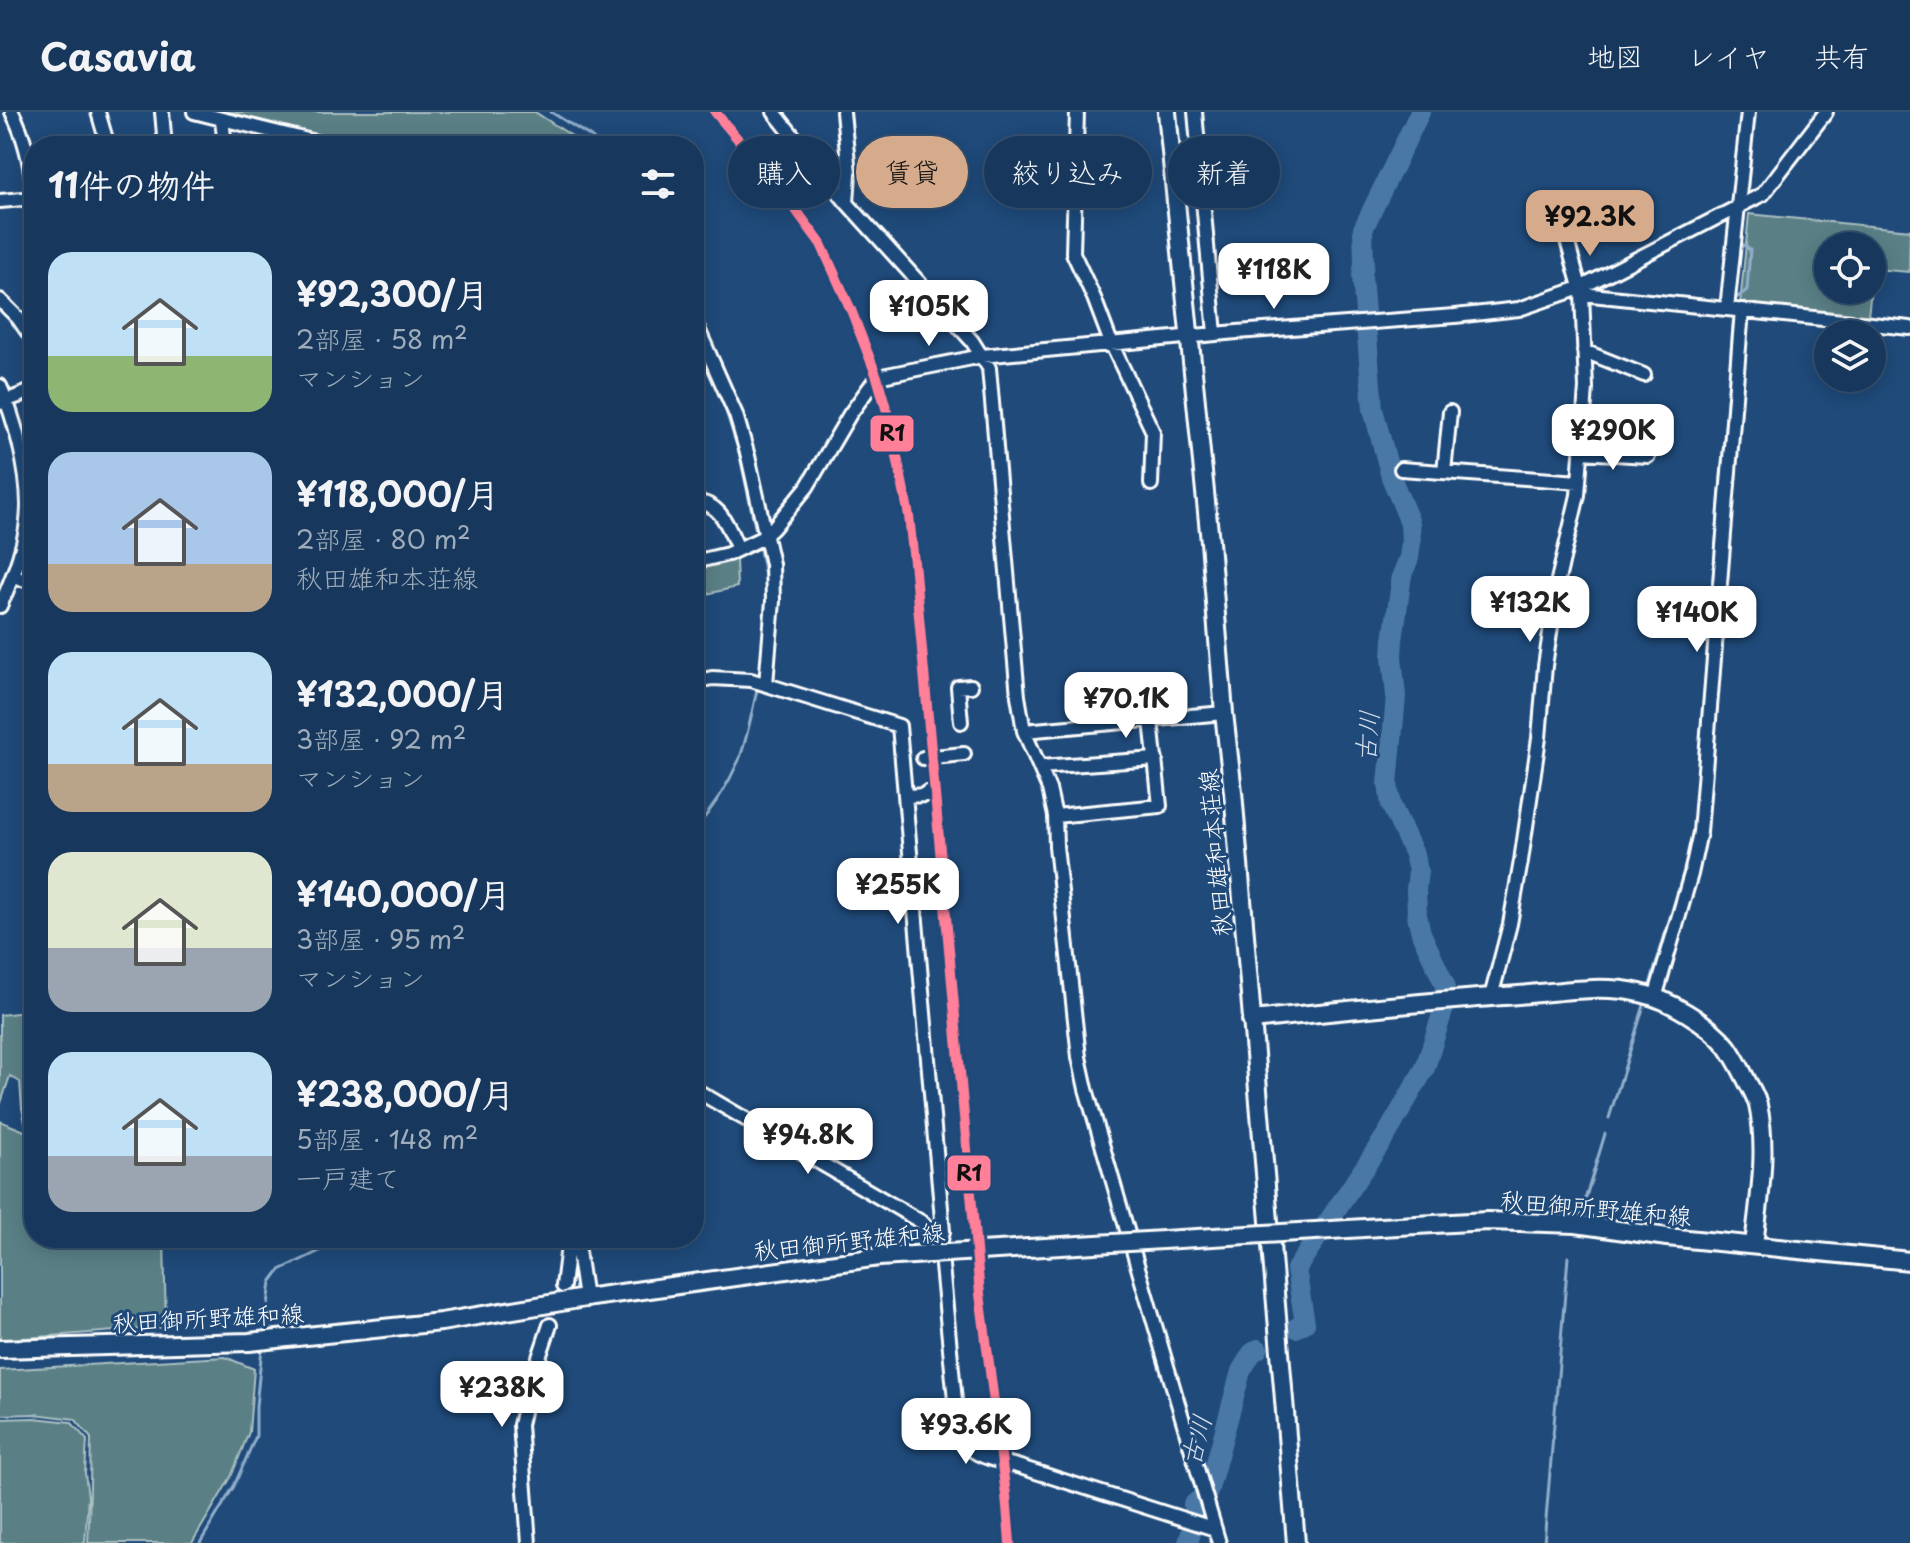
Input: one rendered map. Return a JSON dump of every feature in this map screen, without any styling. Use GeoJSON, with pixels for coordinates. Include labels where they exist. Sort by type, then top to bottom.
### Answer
{"type":"FeatureCollection","features":[{"type":"Feature","properties":{"kind":"main road","name":"秋田雄和本荘線"},"geometry":{"type":"LineString","coordinates":[[1167,112],[1233,792],[1296,1543]]}},
{"type":"Feature","properties":{"kind":"main road"},"geometry":{"type":"LineString","coordinates":[[1251,1020],[1597,989],[1623,989],[1679,1008],[1726,1045],[1757,1102],[1762,1132],[1762,1177],[1754,1245]]}},
{"type":"Feature","properties":{"kind":"main road","name":"秋田御所野雄和線"},"geometry":{"type":"LineString","coordinates":[[0,1349],[287,1339],[441,1322],[585,1298],[879,1257],[1487,1221],[1576,1224],[1667,1237],[1910,1261]]}},
{"type":"Feature","properties":{"kind":"street"},"geometry":{"type":"LineString","coordinates":[[12,112],[24,137]]}},
{"type":"Feature","properties":{"kind":"street"},"geometry":{"type":"LineString","coordinates":[[98,112],[105,136]]}},
{"type":"Feature","properties":{"kind":"street"},"geometry":{"type":"LineString","coordinates":[[162,112],[164,136]]}},
{"type":"Feature","properties":{"kind":"street"},"geometry":{"type":"LineString","coordinates":[[194,112],[291,136]]}},
{"type":"Feature","properties":{"kind":"street"},"geometry":{"type":"LineString","coordinates":[[774,112],[847,203],[972,341],[989,368],[1018,696],[1024,731],[1049,789],[1055,816],[1079,1057],[1208,1504],[1203,1525]]}},
{"type":"Feature","properties":{"kind":"street"},"geometry":{"type":"LineString","coordinates":[[843,112],[849,173],[847,203]]}},
{"type":"Feature","properties":{"kind":"street"},"geometry":{"type":"LineString","coordinates":[[1077,112],[1073,253],[1153,432],[1151,484]]}},
{"type":"Feature","properties":{"kind":"street"},"geometry":{"type":"LineString","coordinates":[[1195,112],[1215,334]]}},
{"type":"Feature","properties":{"kind":"street"},"geometry":{"type":"LineString","coordinates":[[1650,996],[1691,874],[1700,832],[1748,112]]}},
{"type":"Feature","properties":{"kind":"street"},"geometry":{"type":"LineString","coordinates":[[704,560],[728,554],[759,539],[807,487],[850,414],[877,377],[982,356],[1519,309],[1581,291],[1763,194],[1826,112]]}},
{"type":"Feature","properties":{"kind":"street"},"geometry":{"type":"LineString","coordinates":[[222,119],[224,136]]}},
{"type":"Feature","properties":{"kind":"street"},"geometry":{"type":"LineString","coordinates":[[0,201],[24,199]]}},
{"type":"Feature","properties":{"kind":"street"},"geometry":{"type":"LineString","coordinates":[[1491,997],[1510,924],[1521,861],[1558,580],[1578,495],[1586,388],[1581,291],[1566,237]]}},
{"type":"Feature","properties":{"kind":"street"},"geometry":{"type":"LineString","coordinates":[[1581,291],[1910,328]]}},
{"type":"Feature","properties":{"kind":"street"},"geometry":{"type":"LineString","coordinates":[[0,300],[24,327]]}},
{"type":"Feature","properties":{"kind":"street"},"geometry":{"type":"LineString","coordinates":[[18,318],[24,318]]}},
{"type":"Feature","properties":{"kind":"street"},"geometry":{"type":"LineString","coordinates":[[704,343],[736,415],[748,456],[759,539],[772,564],[773,601],[761,683]]}},
{"type":"Feature","properties":{"kind":"street"},"geometry":{"type":"LineString","coordinates":[[1584,351],[1644,375]]}},
{"type":"Feature","properties":{"kind":"street"},"geometry":{"type":"LineString","coordinates":[[0,386],[22,454],[24,471]]}},
{"type":"Feature","properties":{"kind":"street"},"geometry":{"type":"LineString","coordinates":[[3,402],[24,394]]}},
{"type":"Feature","properties":{"kind":"street"},"geometry":{"type":"LineString","coordinates":[[1444,472],[1450,412]]}},
{"type":"Feature","properties":{"kind":"street"},"geometry":{"type":"LineString","coordinates":[[1581,452],[1648,456]]}},
{"type":"Feature","properties":{"kind":"street"},"geometry":{"type":"LineString","coordinates":[[1401,469],[1579,482]]}},
{"type":"Feature","properties":{"kind":"street"},"geometry":{"type":"LineString","coordinates":[[704,503],[724,517],[738,549]]}},
{"type":"Feature","properties":{"kind":"street"},"geometry":{"type":"LineString","coordinates":[[0,606],[13,577],[24,533]]}},
{"type":"Feature","properties":{"kind":"street"},"geometry":{"type":"LineString","coordinates":[[13,577],[24,580]]}},
{"type":"Feature","properties":{"kind":"street"},"geometry":{"type":"LineString","coordinates":[[704,680],[729,677],[761,683],[899,726],[943,1231],[940,1245],[960,1439],[987,1459],[1203,1525],[1219,1543]]}},
{"type":"Feature","properties":{"kind":"street"},"geometry":{"type":"LineString","coordinates":[[961,722],[958,687],[971,686]]}},
{"type":"Feature","properties":{"kind":"street"},"geometry":{"type":"LineString","coordinates":[[1024,731],[1224,713]]}},
{"type":"Feature","properties":{"kind":"street"},"geometry":{"type":"LineString","coordinates":[[1055,816],[1160,806],[1151,720]]}},
{"type":"Feature","properties":{"kind":"street"},"geometry":{"type":"LineString","coordinates":[[923,758],[964,754]]}},
{"type":"Feature","properties":{"kind":"street"},"geometry":{"type":"LineString","coordinates":[[1040,767],[1156,759]]}},
{"type":"Feature","properties":{"kind":"street"},"geometry":{"type":"LineString","coordinates":[[906,796],[927,795],[927,792]]}},
{"type":"Feature","properties":{"kind":"street"},"geometry":{"type":"LineString","coordinates":[[704,1095],[923,1223],[940,1245]]}},
{"type":"Feature","properties":{"kind":"street"},"geometry":{"type":"LineString","coordinates":[[563,1286],[568,1248]]}},
{"type":"Feature","properties":{"kind":"street"},"geometry":{"type":"LineString","coordinates":[[578,1248],[585,1298]]}},
{"type":"Feature","properties":{"kind":"street"},"geometry":{"type":"LineString","coordinates":[[529,1543],[520,1425],[550,1325]]}},
{"type":"Feature","properties":{"kind":"green space"},"geometry":{"type":"Polygon","coordinates":[[[219,112],[535,112],[572,136],[311,136],[219,112]]]}},
{"type":"Feature","properties":{"kind":"green space"},"geometry":{"type":"Polygon","coordinates":[[[1749,214],[1910,230],[1909,272],[1886,270],[1886,232],[1814,232],[1814,304],[1869,304],[1868,316],[1740,304],[1749,214]]]}},
{"type":"Feature","properties":{"kind":"green space"},"geometry":{"type":"Polygon","coordinates":[[[736,559],[737,587],[704,595],[704,567],[736,559]]]}},
{"type":"Feature","properties":{"kind":"green space"},"geometry":{"type":"Polygon","coordinates":[[[24,1012],[24,1118],[20,1082],[10,1076],[0,1106],[0,1015],[24,1012]]]}},
{"type":"Feature","properties":{"kind":"green space"},"geometry":{"type":"Polygon","coordinates":[[[0,1121],[24,1131],[24,1248],[164,1248],[166,1327],[0,1340],[0,1121]]]}},
{"type":"Feature","properties":{"kind":"green space"},"geometry":{"type":"Polygon","coordinates":[[[225,1357],[254,1369],[249,1432],[231,1477],[192,1543],[88,1543],[91,1438],[75,1419],[35,1414],[0,1415],[0,1370],[225,1357]]]}},
{"type":"Feature","properties":{"kind":"green space"},"geometry":{"type":"Polygon","coordinates":[[[34,1418],[71,1422],[87,1440],[85,1543],[0,1543],[0,1419],[34,1418]]]}},
{"type":"Feature","properties":{"kind":"waterway"},"geometry":{"type":"LineString","coordinates":[[551,112],[589,136]]}},
{"type":"Feature","properties":{"kind":"waterway","name":"古川"},"geometry":{"type":"LineString","coordinates":[[1296,1328],[1305,1323],[1296,1269],[1387,1134],[1425,1068],[1442,1014],[1445,985],[1421,933],[1417,915],[1418,871],[1414,854],[1391,805],[1388,784],[1396,696],[1393,640],[1402,575],[1411,542],[1410,523],[1391,477],[1373,409],[1362,276],[1363,229],[1420,112]]}},
{"type":"Feature","properties":{"kind":"waterway"},"geometry":{"type":"LineString","coordinates":[[1747,197],[1754,112]]}},
{"type":"Feature","properties":{"kind":"waterway"},"geometry":{"type":"LineString","coordinates":[[1734,304],[1745,208]]}},
{"type":"Feature","properties":{"kind":"waterway"},"geometry":{"type":"LineString","coordinates":[[1735,299],[1747,290],[1750,250],[1741,243]]}},
{"type":"Feature","properties":{"kind":"waterway"},"geometry":{"type":"LineString","coordinates":[[1649,988],[1693,835],[1734,312]]}},
{"type":"Feature","properties":{"kind":"waterway"},"geometry":{"type":"LineString","coordinates":[[704,361],[725,408],[739,452],[757,536]]}},
{"type":"Feature","properties":{"kind":"waterway"},"geometry":{"type":"LineString","coordinates":[[759,544],[766,582],[765,627]]}},
{"type":"Feature","properties":{"kind":"waterway"},"geometry":{"type":"LineString","coordinates":[[759,679],[763,651]]}},
{"type":"Feature","properties":{"kind":"waterway"},"geometry":{"type":"LineString","coordinates":[[704,818],[739,760],[758,686]]}},
{"type":"Feature","properties":{"kind":"waterway"},"geometry":{"type":"LineString","coordinates":[[1609,1118],[1646,999]]}},
{"type":"Feature","properties":{"kind":"waterway"},"geometry":{"type":"LineString","coordinates":[[1585,1200],[1605,1134]]}},
{"type":"Feature","properties":{"kind":"waterway"},"geometry":{"type":"LineString","coordinates":[[264,1336],[271,1282],[280,1270],[326,1248]]}},
{"type":"Feature","properties":{"kind":"waterway"},"geometry":{"type":"LineString","coordinates":[[1544,1543],[1568,1257]]}},
{"type":"Feature","properties":{"kind":"waterway"},"geometry":{"type":"LineString","coordinates":[[200,1543],[234,1486],[256,1436],[262,1348]]}},
{"type":"Feature","properties":{"kind":"waterway","name":"古川"},"geometry":{"type":"LineString","coordinates":[[1188,1543],[1195,1519],[1193,1505],[1208,1492],[1241,1371],[1258,1349]]}},
{"type":"Feature","properties":{"kind":"transit line","name":"R1"},"geometry":{"type":"LineString","coordinates":[[715,112],[785,195],[821,244],[877,377],[890,422],[909,516],[915,572],[980,1294],[1010,1543]]}}]}
